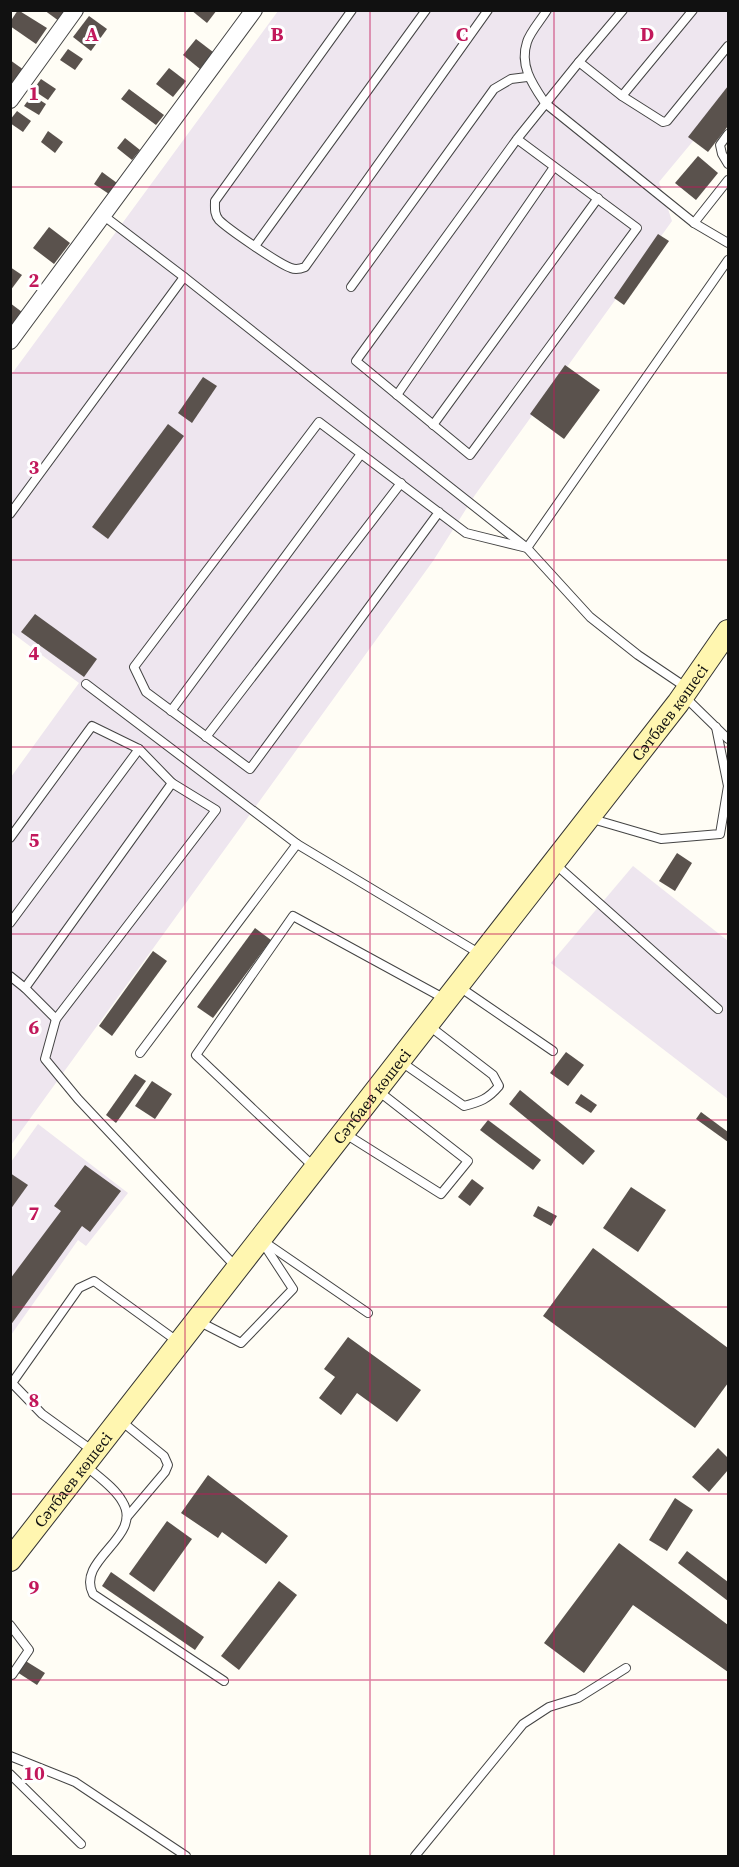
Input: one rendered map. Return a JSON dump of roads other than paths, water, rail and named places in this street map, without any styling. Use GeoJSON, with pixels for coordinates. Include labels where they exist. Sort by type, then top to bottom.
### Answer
{"type":"FeatureCollection","features":[{"type":"Feature","properties":{"kind":"main road","name":"Сәтбаев көшесі"},"geometry":{"type":"LineString","coordinates":[[10,1560],[686,693],[729,631]]}},
{"type":"Feature","properties":{"kind":"street"},"geometry":{"type":"LineString","coordinates":[[10,100],[75,10]]}},
{"type":"Feature","properties":{"kind":"street"},"geometry":{"type":"LineString","coordinates":[[10,341],[254,10]]}},
{"type":"Feature","properties":{"kind":"lane"},"geometry":{"type":"LineString","coordinates":[[352,10],[215,201],[214,210],[219,219],[255,246],[291,268],[299,270],[305,267],[488,10]]}},
{"type":"Feature","properties":{"kind":"lane"},"geometry":{"type":"LineString","coordinates":[[255,246],[426,10]]}},
{"type":"Feature","properties":{"kind":"lane"},"geometry":{"type":"LineString","coordinates":[[547,10],[526,42],[525,59],[527,77],[545,103],[694,223],[729,243]]}},
{"type":"Feature","properties":{"kind":"lane"},"geometry":{"type":"LineString","coordinates":[[517,139],[638,228],[470,455],[357,362],[517,139],[623,10]]}},
{"type":"Feature","properties":{"kind":"lane"},"geometry":{"type":"LineString","coordinates":[[622,96],[693,10]]}},
{"type":"Feature","properties":{"kind":"lane"},"geometry":{"type":"LineString","coordinates":[[579,62],[658,121],[668,121],[729,46]]}},
{"type":"Feature","properties":{"kind":"lane"},"geometry":{"type":"LineString","coordinates":[[351,287],[494,89],[512,80],[527,77]]}},
{"type":"Feature","properties":{"kind":"lane"},"geometry":{"type":"LineString","coordinates":[[729,134],[720,144],[722,154],[729,164]]}},
{"type":"Feature","properties":{"kind":"lane"},"geometry":{"type":"LineString","coordinates":[[397,395],[554,167]]}},
{"type":"Feature","properties":{"kind":"lane"},"geometry":{"type":"LineString","coordinates":[[694,223],[729,180]]}},
{"type":"Feature","properties":{"kind":"lane"},"geometry":{"type":"LineString","coordinates":[[433,425],[598,198]]}},
{"type":"Feature","properties":{"kind":"lane"},"geometry":{"type":"LineString","coordinates":[[104,216],[527,548],[590,617],[686,693],[729,739]]}},
{"type":"Feature","properties":{"kind":"lane"},"geometry":{"type":"LineString","coordinates":[[527,548],[729,260]]}},
{"type":"Feature","properties":{"kind":"lane"},"geometry":{"type":"LineString","coordinates":[[10,514],[184,277]]}},
{"type":"Feature","properties":{"kind":"lane"},"geometry":{"type":"LineString","coordinates":[[439,512],[250,770],[146,692],[134,667],[319,422],[401,483],[439,512],[466,533],[527,548]]}},
{"type":"Feature","properties":{"kind":"lane"},"geometry":{"type":"LineString","coordinates":[[171,711],[362,454]]}},
{"type":"Feature","properties":{"kind":"lane"},"geometry":{"type":"LineString","coordinates":[[206,736],[401,483]]}},
{"type":"Feature","properties":{"kind":"lane"},"geometry":{"type":"LineString","coordinates":[[86,684],[297,844],[482,955]]}},
{"type":"Feature","properties":{"kind":"lane"},"geometry":{"type":"LineString","coordinates":[[10,838],[92,726],[139,748],[172,783],[216,810],[56,1019],[45,1059],[78,1099],[238,1269]]}},
{"type":"Feature","properties":{"kind":"lane"},"geometry":{"type":"LineString","coordinates":[[589,818],[661,839],[720,834],[728,786],[716,727]]}},
{"type":"Feature","properties":{"kind":"lane"},"geometry":{"type":"LineString","coordinates":[[10,923],[139,748]]}},
{"type":"Feature","properties":{"kind":"lane"},"geometry":{"type":"LineString","coordinates":[[25,988],[172,783]]}},
{"type":"Feature","properties":{"kind":"lane"},"geometry":{"type":"LineString","coordinates":[[140,1053],[297,844]]}},
{"type":"Feature","properties":{"kind":"lane"},"geometry":{"type":"LineString","coordinates":[[554,863],[718,1009]]}},
{"type":"Feature","properties":{"kind":"lane"},"geometry":{"type":"LineString","coordinates":[[316,1168],[196,1055],[293,916],[453,993],[553,1051]]}},
{"type":"Feature","properties":{"kind":"lane"},"geometry":{"type":"LineString","coordinates":[[10,976],[56,1019]]}},
{"type":"Feature","properties":{"kind":"lane"},"geometry":{"type":"LineString","coordinates":[[400,1061],[464,1106],[489,1098],[499,1086],[493,1075],[428,1025]]}},
{"type":"Feature","properties":{"kind":"lane"},"geometry":{"type":"LineString","coordinates":[[344,1133],[441,1194],[468,1161],[377,1090]]}},
{"type":"Feature","properties":{"kind":"lane"},"geometry":{"type":"LineString","coordinates":[[261,1239],[368,1313]]}},
{"type":"Feature","properties":{"kind":"lane"},"geometry":{"type":"LineString","coordinates":[[198,1320],[241,1343],[293,1289],[261,1239]]}},
{"type":"Feature","properties":{"kind":"lane"},"geometry":{"type":"LineString","coordinates":[[127,1517],[126,1508],[121,1499],[90,1459],[12,1383],[79,1287],[94,1281],[180,1343]]}},
{"type":"Feature","properties":{"kind":"lane"},"geometry":{"type":"LineString","coordinates":[[120,1420],[164,1455],[168,1465],[165,1472],[127,1517],[122,1532],[91,1571],[89,1587],[93,1594],[224,1681]]}},
{"type":"Feature","properties":{"kind":"lane"},"geometry":{"type":"LineString","coordinates":[[10,1625],[29,1650],[10,1675]]}},
{"type":"Feature","properties":{"kind":"lane"},"geometry":{"type":"LineString","coordinates":[[415,1857],[523,1724],[549,1707],[578,1698],[626,1668]]}},
{"type":"Feature","properties":{"kind":"lane"},"geometry":{"type":"LineString","coordinates":[[10,1756],[75,1782],[186,1857]]}},
{"type":"Feature","properties":{"kind":"lane"},"geometry":{"type":"LineString","coordinates":[[10,1774],[81,1845]]}}]}
